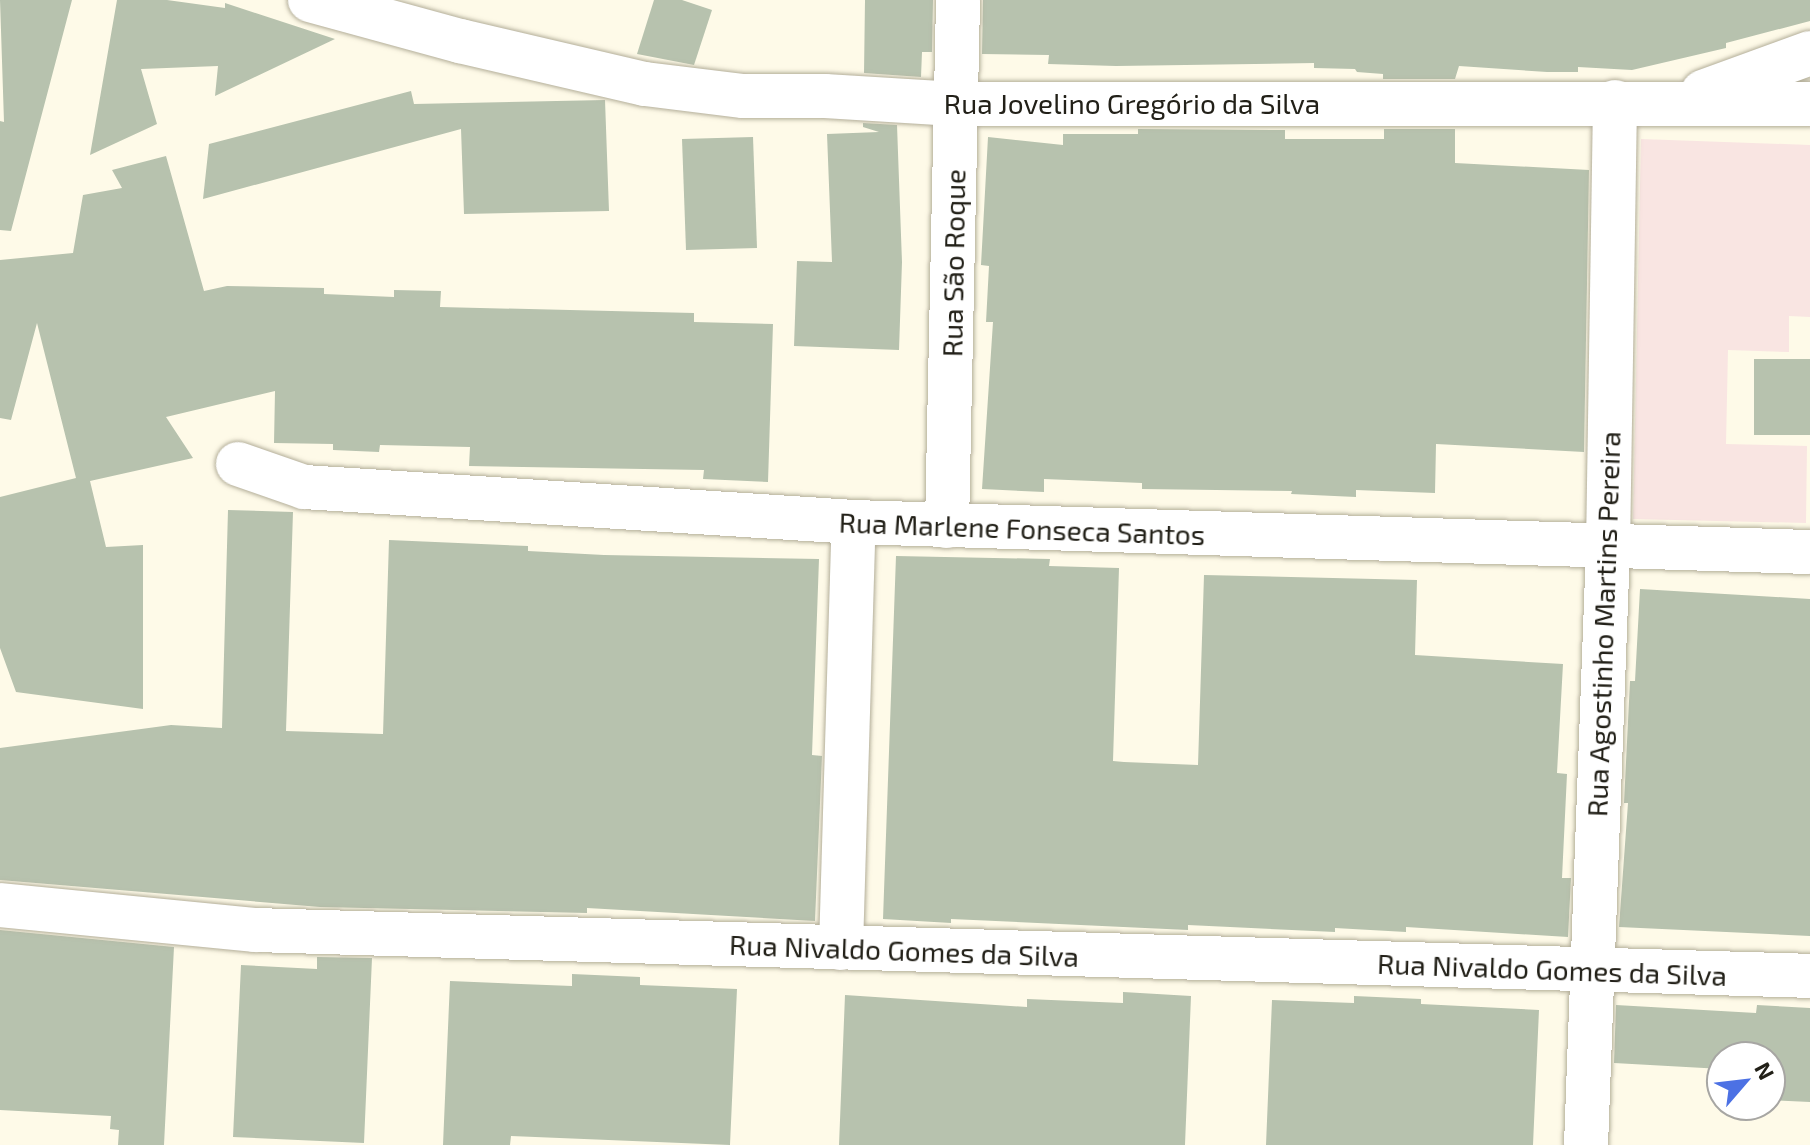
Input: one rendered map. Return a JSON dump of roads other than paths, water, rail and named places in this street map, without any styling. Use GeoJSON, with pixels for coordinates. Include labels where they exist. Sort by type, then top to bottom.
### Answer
{"type":"FeatureCollection","features":[{"type":"Feature","properties":{"kind":"street","name":"Rua Jovelino Gregório da Silva"},"geometry":{"type":"LineString","coordinates":[[310,0],[460,41],[645,84],[743,96],[825,96],[956,104],[1810,104]]}},
{"type":"Feature","properties":{"kind":"street","name":"Rua São Roque"},"geometry":{"type":"LineString","coordinates":[[947,526],[958,0]]}},
{"type":"Feature","properties":{"kind":"street"},"geometry":{"type":"LineString","coordinates":[[1674,103],[1810,53]]}},
{"type":"Feature","properties":{"kind":"street","name":"Rua Agostinho Martins Pereira"},"geometry":{"type":"LineString","coordinates":[[1586,1145],[1608,548],[1615,102]]}},
{"type":"Feature","properties":{"kind":"street","name":"Rua Marlene Fonseca Santos"},"geometry":{"type":"LineString","coordinates":[[238,464],[304,487],[854,522],[1810,552]]}},
{"type":"Feature","properties":{"kind":"street"},"geometry":{"type":"LineString","coordinates":[[841,948],[854,522]]}},
{"type":"Feature","properties":{"kind":"street","name":"Rua Nivaldo Gomes da Silva"},"geometry":{"type":"LineString","coordinates":[[0,905],[255,930],[1810,976]]}}]}
